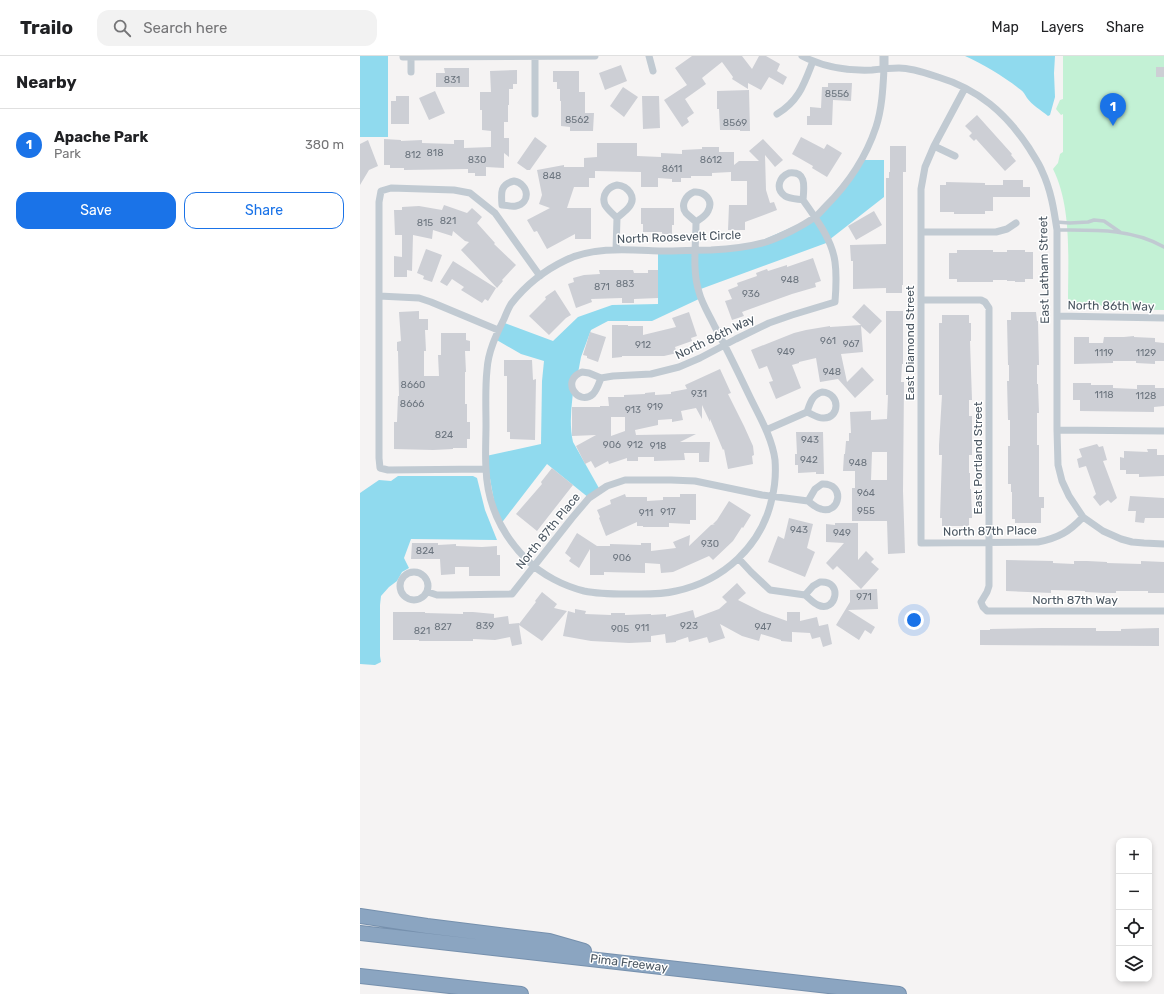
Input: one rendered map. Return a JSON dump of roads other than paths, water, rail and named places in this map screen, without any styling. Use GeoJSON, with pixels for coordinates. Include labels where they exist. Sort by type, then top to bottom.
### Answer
{"type":"FeatureCollection","features":[{"type":"Feature","properties":{"kind":"highway"},"geometry":{"type":"LineString","coordinates":[[360,916],[549,941],[623,962]]}},
{"type":"Feature","properties":{"kind":"highway","name":"Pima Freeway"},"geometry":{"type":"LineString","coordinates":[[360,933],[899,994]]}},
{"type":"Feature","properties":{"kind":"highway"},"geometry":{"type":"LineString","coordinates":[[360,976],[521,994]]}},
{"type":"Feature","properties":{"kind":"street"},"geometry":{"type":"LineString","coordinates":[[403,56],[596,56]]}},
{"type":"Feature","properties":{"kind":"street"},"geometry":{"type":"LineString","coordinates":[[649,56],[653,71]]}},
{"type":"Feature","properties":{"kind":"street","name":"East Latham Street"},"geometry":{"type":"LineString","coordinates":[[802,56],[825,65],[848,70],[900,68],[924,72],[950,80],[994,107],[1019,132],[1042,171],[1050,195],[1056,222],[1058,465],[1062,482],[1069,496],[1083,517]]}},
{"type":"Feature","properties":{"kind":"street"},"geometry":{"type":"LineString","coordinates":[[884,56],[884,69]]}},
{"type":"Feature","properties":{"kind":"street"},"geometry":{"type":"LineString","coordinates":[[411,57],[411,72]]}},
{"type":"Feature","properties":{"kind":"street"},"geometry":{"type":"LineString","coordinates":[[535,57],[535,114]]}},
{"type":"Feature","properties":{"kind":"street"},"geometry":{"type":"LineString","coordinates":[[777,114],[789,105],[799,94],[813,61]]}},
{"type":"Feature","properties":{"kind":"street","name":"North Roosevelt Circle"},"geometry":{"type":"LineString","coordinates":[[533,566],[507,537],[497,518],[489,493],[486,469],[486,370],[490,349],[509,306],[526,287],[540,276],[566,260],[588,252],[616,250],[696,250],[737,248],[766,242],[791,231],[815,217],[846,184],[869,144],[879,114],[884,69]]}},
{"type":"Feature","properties":{"kind":"street","name":"East Diamond Street"},"geometry":{"type":"LineString","coordinates":[[922,543],[922,189],[925,167],[934,146],[965,88]]}},
{"type":"Feature","properties":{"kind":"street"},"geometry":{"type":"LineString","coordinates":[[934,146],[955,156]]}},
{"type":"Feature","properties":{"kind":"street"},"geometry":{"type":"LineString","coordinates":[[616,250],[617,218],[606,206],[604,197],[608,189],[617,185],[626,187],[629,190],[632,203],[617,218]]}},
{"type":"Feature","properties":{"kind":"street"},"geometry":{"type":"LineString","coordinates":[[486,469],[388,470],[380,468],[379,202],[381,191],[391,188],[454,190],[470,193],[495,213],[540,276]]}},
{"type":"Feature","properties":{"kind":"street"},"geometry":{"type":"LineString","coordinates":[[803,200],[815,217]]}},
{"type":"Feature","properties":{"kind":"street"},"geometry":{"type":"LineString","coordinates":[[495,213],[502,205]]}},
{"type":"Feature","properties":{"kind":"street","name":"North 86th Way"},"geometry":{"type":"LineString","coordinates":[[601,378],[664,372],[693,361],[769,323],[792,314],[835,302],[835,262],[828,240],[815,217]]}},
{"type":"Feature","properties":{"kind":"street"},"geometry":{"type":"LineString","coordinates":[[533,566],[564,584],[584,591],[606,594],[656,594],[674,592],[695,586],[723,572],[739,559],[758,534],[767,516],[773,496],[775,460],[766,430],[699,292],[696,273],[696,222]]}},
{"type":"Feature","properties":{"kind":"street"},"geometry":{"type":"LineString","coordinates":[[922,232],[996,232],[1007,229],[1016,223]]}},
{"type":"Feature","properties":{"kind":"street"},"geometry":{"type":"LineString","coordinates":[[379,296],[419,298],[498,330]]}},
{"type":"Feature","properties":{"kind":"street","name":"East Portland Street"},"geometry":{"type":"LineString","coordinates":[[921,300],[981,300],[985,302],[989,308],[989,586],[981,602],[986,611]]}},
{"type":"Feature","properties":{"kind":"street","name":"North 86th Way"},"geometry":{"type":"LineString","coordinates":[[1057,316],[1164,318]]}},
{"type":"Feature","properties":{"kind":"street"},"geometry":{"type":"LineString","coordinates":[[766,430],[808,412]]}},
{"type":"Feature","properties":{"kind":"street"},"geometry":{"type":"LineString","coordinates":[[1057,430],[1164,431]]}},
{"type":"Feature","properties":{"kind":"street","name":"North 87th Place"},"geometry":{"type":"LineString","coordinates":[[428,592],[443,595],[512,594],[589,498],[607,486],[625,480],[695,481],[808,501]]}},
{"type":"Feature","properties":{"kind":"street"},"geometry":{"type":"LineString","coordinates":[[1083,517],[1103,531],[1121,539],[1144,544],[1164,544]]}},
{"type":"Feature","properties":{"kind":"street","name":"North 87th Place"},"geometry":{"type":"LineString","coordinates":[[922,543],[1029,543],[1054,538],[1065,533],[1074,527],[1083,517]]}},
{"type":"Feature","properties":{"kind":"street"},"geometry":{"type":"LineString","coordinates":[[739,559],[770,590],[806,595]]}},
{"type":"Feature","properties":{"kind":"street"},"geometry":{"type":"LineString","coordinates":[[417,572],[421,574],[427,579],[428,592],[422,598],[414,601],[406,598],[401,591],[402,579],[408,574],[417,572]]}},
{"type":"Feature","properties":{"kind":"street","name":"North 87th Way"},"geometry":{"type":"LineString","coordinates":[[986,611],[1164,611]]}},
{"type":"Feature","properties":{"kind":"lane"},"geometry":{"type":"LineString","coordinates":[[1056,222],[1070,223],[1088,222],[1094,220],[1104,221],[1121,233]]}},
{"type":"Feature","properties":{"kind":"lane"},"geometry":{"type":"LineString","coordinates":[[1057,230],[1100,231],[1130,234],[1164,247]]}},
{"type":"Feature","properties":{"kind":"water"},"geometry":{"type":"Polygon","coordinates":[[[360,56],[388,56],[388,137],[360,137],[360,56]]]}},
{"type":"Feature","properties":{"kind":"water"},"geometry":{"type":"Polygon","coordinates":[[[965,56],[1055,56],[1055,97],[1050,115],[1048,116],[1029,101],[1022,91],[1008,81],[987,67],[965,56]]]}},
{"type":"Feature","properties":{"kind":"water"},"geometry":{"type":"Polygon","coordinates":[[[861,160],[884,160],[884,197],[829,240],[829,242],[698,290],[701,298],[652,321],[608,321],[591,330],[581,357],[578,373],[575,375],[571,408],[571,425],[573,442],[600,490],[589,498],[547,464],[500,525],[497,518],[486,456],[541,444],[542,381],[544,361],[521,354],[495,339],[502,322],[553,341],[578,317],[612,305],[658,304],[658,251],[752,245],[815,217],[861,160]]]}},
{"type":"Feature","properties":{"kind":"water"},"geometry":{"type":"Polygon","coordinates":[[[398,476],[473,476],[477,478],[485,510],[497,540],[411,539],[404,558],[409,568],[402,572],[397,581],[381,596],[381,662],[375,665],[360,664],[360,493],[379,480],[391,481],[398,476]]]}},
{"type":"Feature","properties":{"kind":"place","name":"Apache Park"},"geometry":{"type":"Point","coordinates":[1113,126]}}]}
